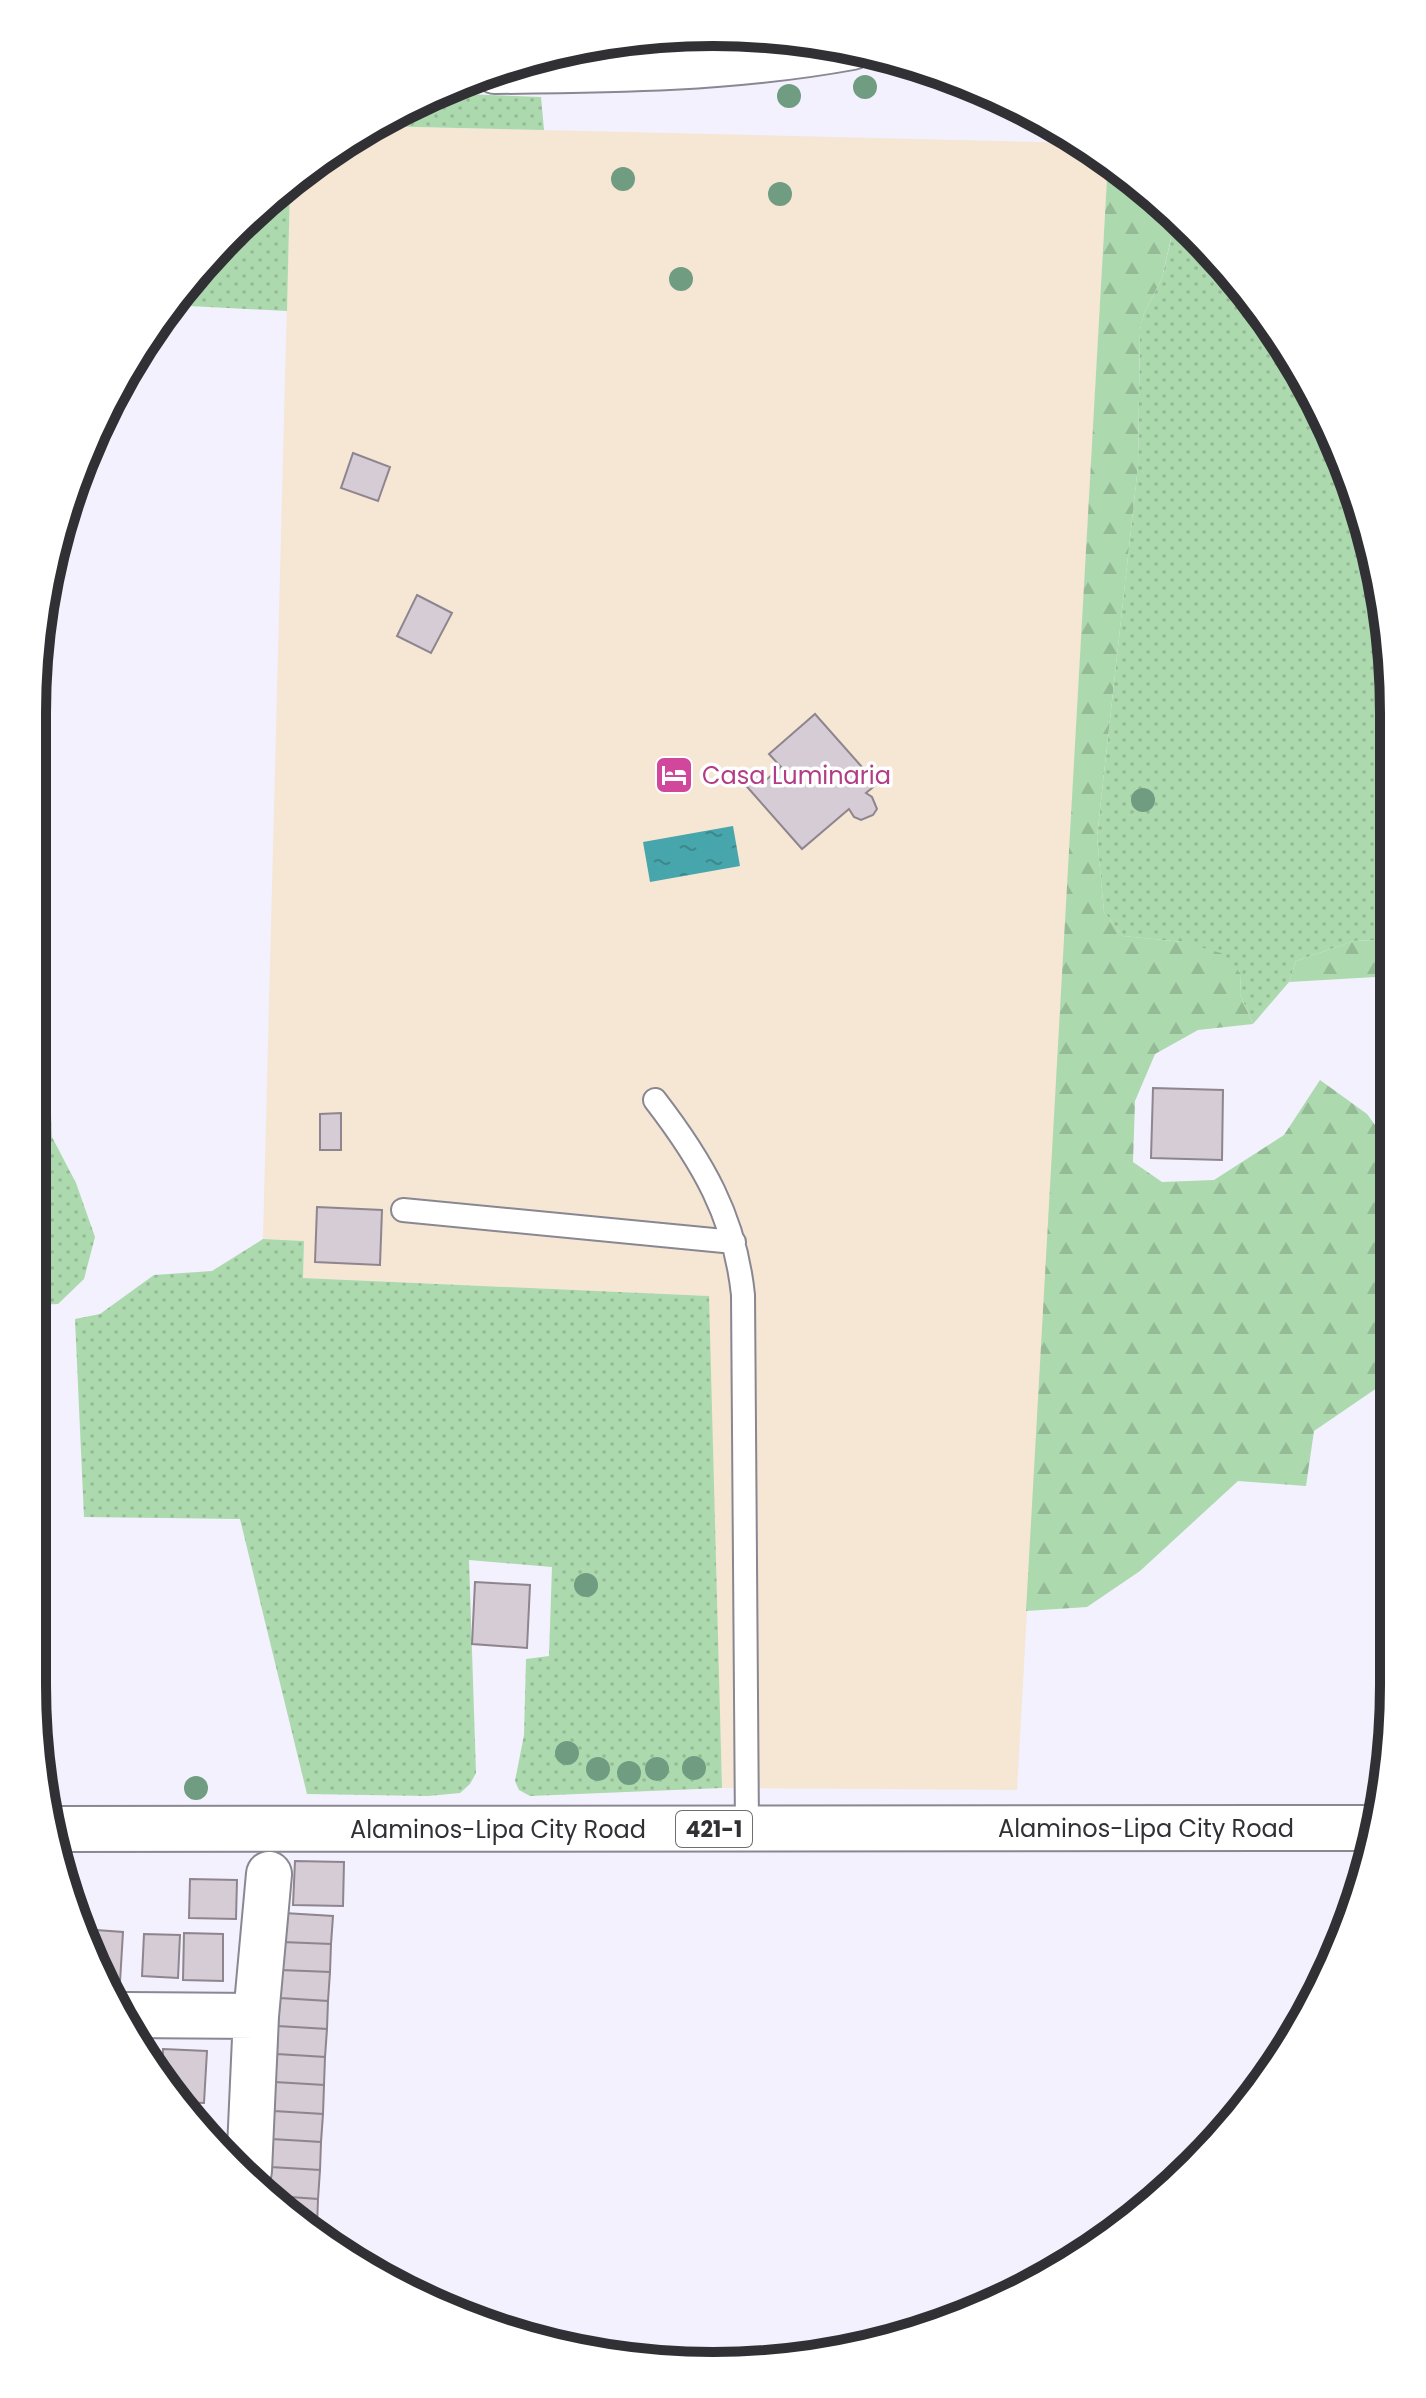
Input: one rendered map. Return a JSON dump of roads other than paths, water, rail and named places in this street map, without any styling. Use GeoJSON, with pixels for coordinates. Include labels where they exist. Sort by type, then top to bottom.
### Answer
{"type":"FeatureCollection","features":[{"type":"Feature","properties":{"kind":"main road"},"geometry":{"type":"LineString","coordinates":[[534,71],[651,70],[814,54]]}},
{"type":"Feature","properties":{"kind":"main road","name":"Alaminos-Lipa City Road"},"geometry":{"type":"LineString","coordinates":[[62,1829],[1364,1828]]}},
{"type":"Feature","properties":{"kind":"main road"},"geometry":{"type":"LineString","coordinates":[[249,2165],[256,2016],[269,1874]]}},
{"type":"Feature","properties":{"kind":"main road"},"geometry":{"type":"LineString","coordinates":[[133,2015],[256,2016]]}},
{"type":"Feature","properties":{"kind":"lane"},"geometry":{"type":"LineString","coordinates":[[655,1100],[707,1175],[734,1242],[743,1295],[747,1829]]}},
{"type":"Feature","properties":{"kind":"lane"},"geometry":{"type":"LineString","coordinates":[[403,1210],[734,1242]]}},
{"type":"Feature","properties":{"kind":"water"},"geometry":{"type":"Polygon","coordinates":[[[733,826],[740,866],[650,882],[643,842],[733,826]]]}},
{"type":"Feature","properties":{"kind":"place","name":"Casa Luminaria"},"geometry":{"type":"Point","coordinates":[674,775]}}]}
